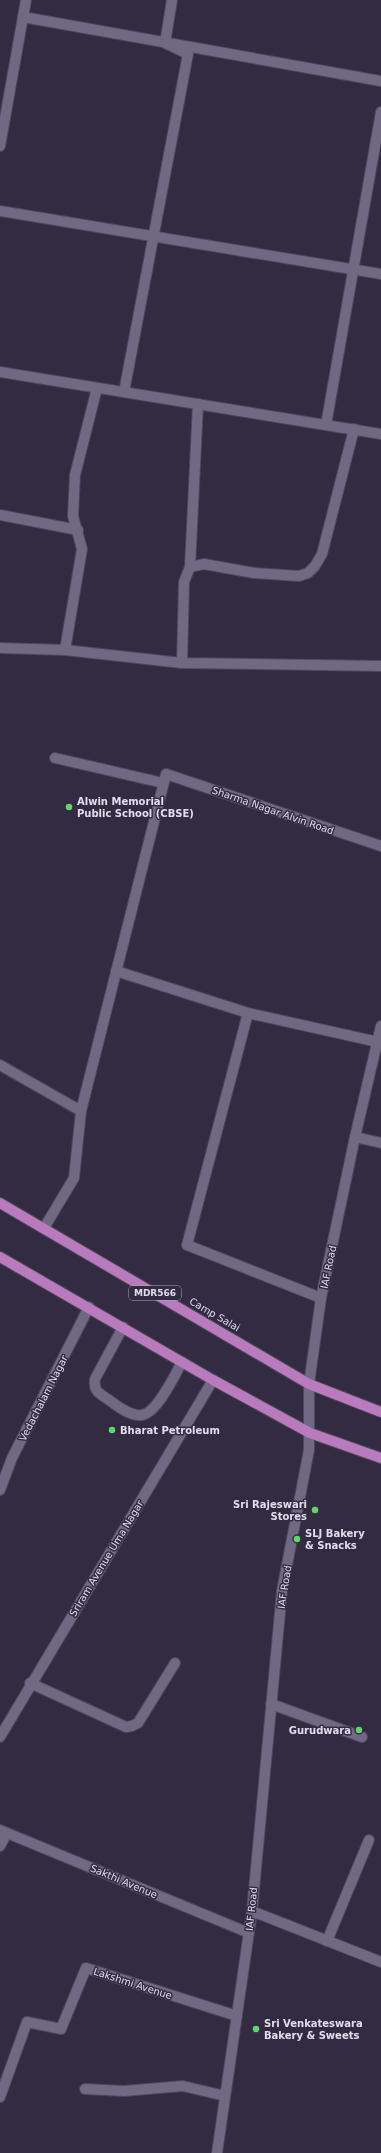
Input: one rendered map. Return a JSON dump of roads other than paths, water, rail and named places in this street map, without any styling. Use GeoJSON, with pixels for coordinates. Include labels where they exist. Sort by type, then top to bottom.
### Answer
{"type":"FeatureCollection","features":[{"type":"Feature","properties":{"kind":"main road","name":"Camp Salai"},"geometry":{"type":"LineString","coordinates":[[0,1203],[310,1384],[381,1412]]}},
{"type":"Feature","properties":{"kind":"main road"},"geometry":{"type":"LineString","coordinates":[[0,1257],[89,1307],[213,1380],[310,1433],[381,1458]]}},
{"type":"Feature","properties":{"kind":"street"},"geometry":{"type":"LineString","coordinates":[[0,146],[26,0]]}},
{"type":"Feature","properties":{"kind":"street"},"geometry":{"type":"LineString","coordinates":[[165,43],[172,0]]}},
{"type":"Feature","properties":{"kind":"street"},"geometry":{"type":"LineString","coordinates":[[23,17],[381,81]]}},
{"type":"Feature","properties":{"kind":"street"},"geometry":{"type":"LineString","coordinates":[[124,392],[188,54],[165,43]]}},
{"type":"Feature","properties":{"kind":"street"},"geometry":{"type":"LineString","coordinates":[[326,425],[381,112]]}},
{"type":"Feature","properties":{"kind":"street"},"geometry":{"type":"LineString","coordinates":[[0,211],[154,235],[381,274]]}},
{"type":"Feature","properties":{"kind":"street"},"geometry":{"type":"LineString","coordinates":[[0,372],[381,434]]}},
{"type":"Feature","properties":{"kind":"street"},"geometry":{"type":"LineString","coordinates":[[65,650],[82,549],[74,516],[75,475],[97,388]]}},
{"type":"Feature","properties":{"kind":"street"},"geometry":{"type":"LineString","coordinates":[[182,663],[184,582],[190,567],[198,404]]}},
{"type":"Feature","properties":{"kind":"street"},"geometry":{"type":"LineString","coordinates":[[190,567],[204,564],[254,573],[299,576],[308,573],[315,566],[322,554],[354,429]]}},
{"type":"Feature","properties":{"kind":"street"},"geometry":{"type":"LineString","coordinates":[[0,514],[78,530]]}},
{"type":"Feature","properties":{"kind":"street"},"geometry":{"type":"LineString","coordinates":[[0,648],[65,650],[182,663],[381,666]]}},
{"type":"Feature","properties":{"kind":"street","name":"Sharma Nagar Alvin Road"},"geometry":{"type":"LineString","coordinates":[[55,758],[165,779],[381,846]]}},
{"type":"Feature","properties":{"kind":"street"},"geometry":{"type":"LineString","coordinates":[[44,1228],[74,1178],[81,1111],[165,779]]}},
{"type":"Feature","properties":{"kind":"street"},"geometry":{"type":"LineString","coordinates":[[116,971],[248,1013],[378,1042]]}},
{"type":"Feature","properties":{"kind":"street"},"geometry":{"type":"LineString","coordinates":[[248,1013],[187,1245],[321,1298]]}},
{"type":"Feature","properties":{"kind":"street","name":"IAF Road"},"geometry":{"type":"LineString","coordinates":[[217,2153],[252,1911],[282,1591],[309,1450],[310,1384],[321,1298],[355,1137],[381,1026]]}},
{"type":"Feature","properties":{"kind":"street"},"geometry":{"type":"LineString","coordinates":[[0,1065],[81,1111]]}},
{"type":"Feature","properties":{"kind":"street"},"geometry":{"type":"LineString","coordinates":[[355,1137],[381,1143]]}},
{"type":"Feature","properties":{"kind":"street","name":"Vedachalam Nagar"},"geometry":{"type":"LineString","coordinates":[[0,1490],[12,1458],[89,1307]]}},
{"type":"Feature","properties":{"kind":"street"},"geometry":{"type":"LineString","coordinates":[[123,1327],[95,1379],[94,1386],[98,1392],[115,1404],[133,1414],[142,1415],[150,1412],[157,1404],[182,1362]]}},
{"type":"Feature","properties":{"kind":"street","name":"Sriram Avenue Uma Nagar"},"geometry":{"type":"LineString","coordinates":[[0,1737],[30,1683],[213,1380]]}},
{"type":"Feature","properties":{"kind":"street"},"geometry":{"type":"LineString","coordinates":[[30,1683],[126,1727],[138,1723],[175,1662]]}},
{"type":"Feature","properties":{"kind":"street"},"geometry":{"type":"LineString","coordinates":[[271,1704],[362,1737]]}},
{"type":"Feature","properties":{"kind":"street"},"geometry":{"type":"LineString","coordinates":[[0,1846],[4,1831]]}},
{"type":"Feature","properties":{"kind":"street","name":"Sakthi Avenue"},"geometry":{"type":"LineString","coordinates":[[4,1831],[249,1933]]}},
{"type":"Feature","properties":{"kind":"street"},"geometry":{"type":"LineString","coordinates":[[327,1941],[369,1840]]}},
{"type":"Feature","properties":{"kind":"street"},"geometry":{"type":"LineString","coordinates":[[252,1911],[381,1962]]}},
{"type":"Feature","properties":{"kind":"street","name":"Lakshmi Avenue"},"geometry":{"type":"LineString","coordinates":[[0,2097],[27,2022],[61,2029],[86,1968],[237,2016]]}},
{"type":"Feature","properties":{"kind":"street"},"geometry":{"type":"LineString","coordinates":[[85,2089],[124,2091],[183,2086],[225,2096]]}},
{"type":"Feature","properties":{"kind":"place","name":"Alwin Memorial Public School (CBSE)"},"geometry":{"type":"Point","coordinates":[69,807]}},
{"type":"Feature","properties":{"kind":"place","name":"Bharat Petroleum"},"geometry":{"type":"Point","coordinates":[112,1430]}},
{"type":"Feature","properties":{"kind":"place","name":"Sri Rajeswari Stores"},"geometry":{"type":"Point","coordinates":[315,1510]}},
{"type":"Feature","properties":{"kind":"place","name":"SLJ Bakery & Snacks"},"geometry":{"type":"Point","coordinates":[297,1539]}},
{"type":"Feature","properties":{"kind":"place","name":"Gurudwara"},"geometry":{"type":"Point","coordinates":[359,1730]}},
{"type":"Feature","properties":{"kind":"place","name":"Sri Venkateswara Bakery & Sweets"},"geometry":{"type":"Point","coordinates":[256,2029]}}]}
